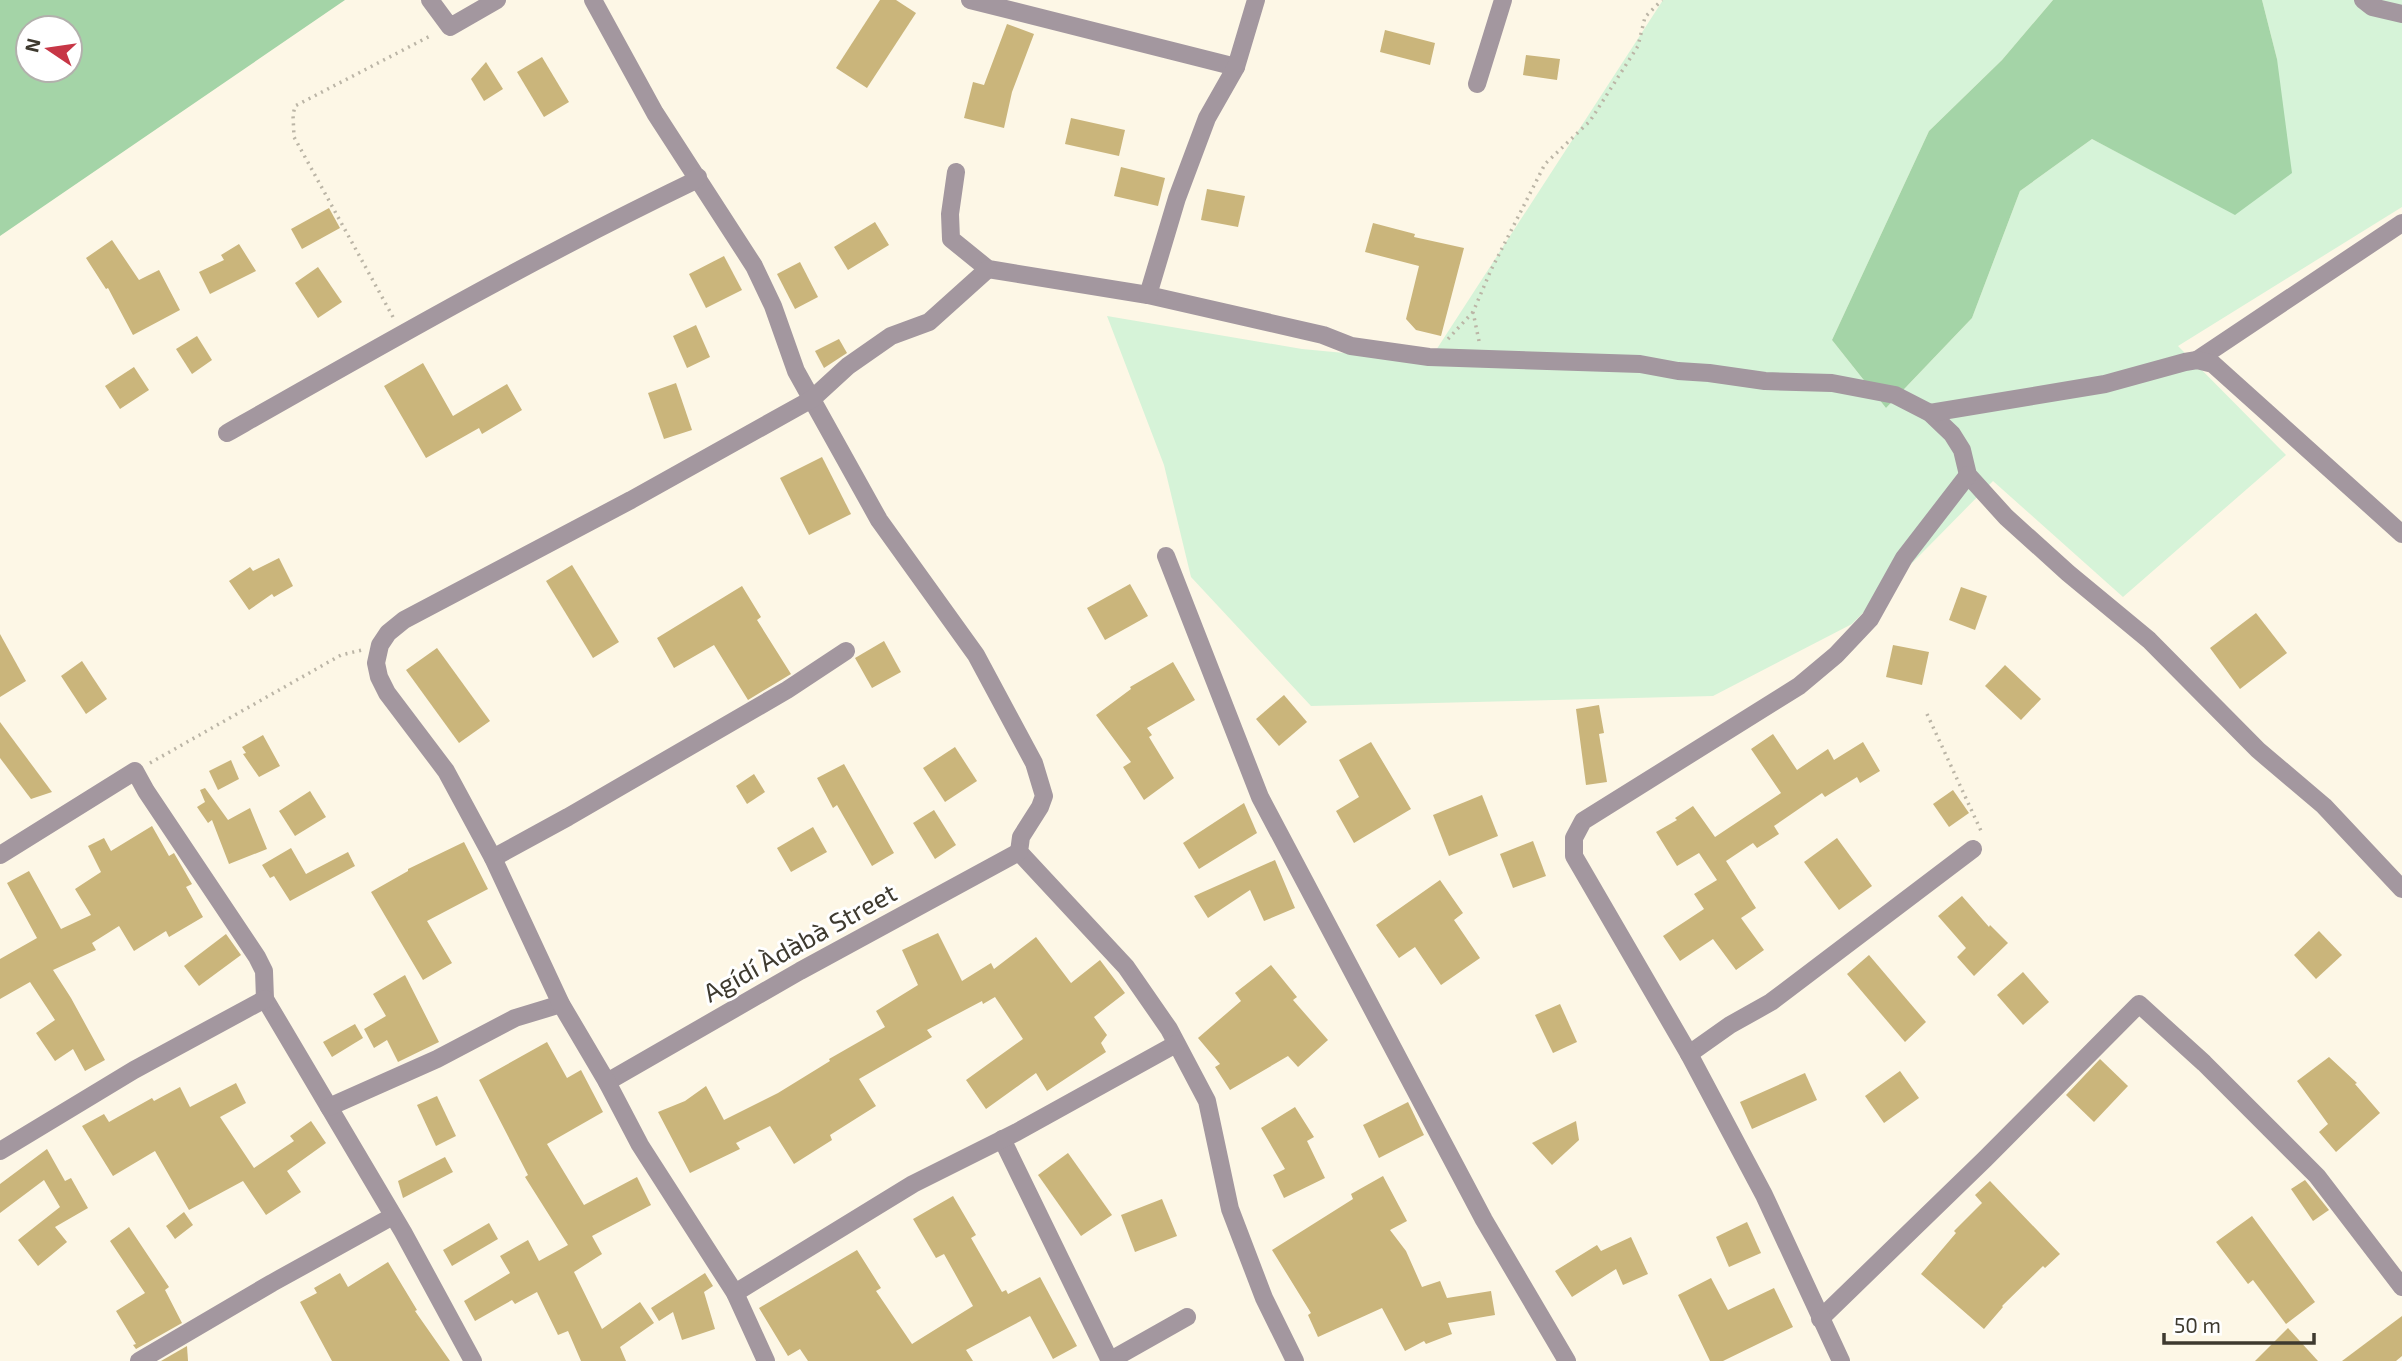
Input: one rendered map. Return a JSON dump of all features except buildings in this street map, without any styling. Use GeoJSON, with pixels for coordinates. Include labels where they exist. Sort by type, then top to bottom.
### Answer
{"type":"FeatureCollection","features":[{"type":"Feature","properties":{"kind":"street"},"geometry":{"type":"LineString","coordinates":[[430,0],[450,27],[497,0]]}},
{"type":"Feature","properties":{"kind":"street"},"geometry":{"type":"LineString","coordinates":[[593,0],[655,113],[754,266],[773,306],[796,371],[879,520],[976,655],[1034,763],[1044,796],[1021,837],[1019,852],[1126,967],[1176,1044],[1207,1101],[1230,1209],[1264,1298],[1295,1361]]}},
{"type":"Feature","properties":{"kind":"street"},"geometry":{"type":"LineString","coordinates":[[970,0],[1236,67]]}},
{"type":"Feature","properties":{"kind":"street"},"geometry":{"type":"LineString","coordinates":[[1148,295],[1177,198],[1206,118],[1236,67],[1256,0]]}},
{"type":"Feature","properties":{"kind":"street"},"geometry":{"type":"LineString","coordinates":[[1477,84],[1503,0]]}},
{"type":"Feature","properties":{"kind":"street"},"geometry":{"type":"LineString","coordinates":[[2363,0],[2372,7],[2402,14]]}},
{"type":"Feature","properties":{"kind":"street"},"geometry":{"type":"LineString","coordinates":[[956,172],[950,214],[951,239],[988,270],[1148,295],[1323,335],[1351,346],[1429,357],[1640,364],[1765,382],[1832,383],[1895,394],[1930,412],[1952,434],[1962,450],[1968,475],[2006,517],[2149,640],[2258,750],[2324,806],[2402,889]]}},
{"type":"Feature","properties":{"kind":"street"},"geometry":{"type":"LineString","coordinates":[[227,433],[402,334],[698,177]]}},
{"type":"Feature","properties":{"kind":"street"},"geometry":{"type":"LineString","coordinates":[[1930,412],[2105,384],[2197,360],[2402,223]]}},
{"type":"Feature","properties":{"kind":"street"},"geometry":{"type":"LineString","coordinates":[[766,1361],[734,1293],[640,1144],[561,1004],[493,858],[446,771],[387,693],[376,663],[380,645],[387,633],[416,614],[812,400],[848,366],[891,336],[929,322],[988,270]]}},
{"type":"Feature","properties":{"kind":"street"},"geometry":{"type":"LineString","coordinates":[[2197,360],[2213,364],[2402,534]]}},
{"type":"Feature","properties":{"kind":"street"},"geometry":{"type":"LineString","coordinates":[[1841,1361],[1764,1195],[1689,1054],[1574,856],[1574,838],[1583,821],[1800,686],[1836,655],[1870,619],[1910,548],[1968,475]]}},
{"type":"Feature","properties":{"kind":"street"},"geometry":{"type":"LineString","coordinates":[[1166,556],[1260,797],[1484,1220],[1567,1361]]}},
{"type":"Feature","properties":{"kind":"street"},"geometry":{"type":"LineString","coordinates":[[493,858],[788,690],[846,651]]}},
{"type":"Feature","properties":{"kind":"street"},"geometry":{"type":"LineString","coordinates":[[0,855],[135,771],[257,957],[264,971],[265,999],[393,1216],[473,1361]]}},
{"type":"Feature","properties":{"kind":"street"},"geometry":{"type":"LineString","coordinates":[[1689,1054],[1730,1025],[1771,1002],[1973,849]]}},
{"type":"Feature","properties":{"kind":"street","name":"Agídí Àdàbà Street"},"geometry":{"type":"LineString","coordinates":[[607,1082],[800,971],[1019,852]]}},
{"type":"Feature","properties":{"kind":"street"},"geometry":{"type":"LineString","coordinates":[[0,1151],[134,1070],[265,999]]}},
{"type":"Feature","properties":{"kind":"street"},"geometry":{"type":"LineString","coordinates":[[329,1107],[437,1059],[515,1018],[561,1004]]}},
{"type":"Feature","properties":{"kind":"street"},"geometry":{"type":"LineString","coordinates":[[1820,1319],[2139,1004],[2204,1063],[2317,1176],[2402,1287]]}},
{"type":"Feature","properties":{"kind":"street"},"geometry":{"type":"LineString","coordinates":[[734,1293],[913,1184],[1176,1044]]}},
{"type":"Feature","properties":{"kind":"street"},"geometry":{"type":"LineString","coordinates":[[1002,1139],[1109,1361],[1187,1317]]}},
{"type":"Feature","properties":{"kind":"street"},"geometry":{"type":"LineString","coordinates":[[139,1361],[393,1216]]}},
{"type":"Feature","properties":{"kind":"path"},"geometry":{"type":"LineString","coordinates":[[1429,357],[1473,312],[1491,270],[1545,164],[1590,121],[1638,46],[1645,17],[1662,0]]}},
{"type":"Feature","properties":{"kind":"path"},"geometry":{"type":"LineString","coordinates":[[402,334],[294,136],[293,115],[295,106],[450,27]]}},
{"type":"Feature","properties":{"kind":"path"},"geometry":{"type":"LineString","coordinates":[[1473,312],[1478,339],[1490,358]]}},
{"type":"Feature","properties":{"kind":"path"},"geometry":{"type":"LineString","coordinates":[[135,771],[300,677],[341,655],[352,653]]}},
{"type":"Feature","properties":{"kind":"path"},"geometry":{"type":"LineString","coordinates":[[1927,714],[1982,830],[1982,837],[1973,849]]}},
{"type":"Feature","properties":{"kind":"green space"},"geometry":{"type":"Polygon","coordinates":[[[0,0],[345,0],[0,236],[0,0]]]}},
{"type":"Feature","properties":{"kind":"green space"},"geometry":{"type":"Polygon","coordinates":[[[1663,0],[2053,0],[2002,60],[1929,131],[1832,340],[1886,408],[1972,318],[2020,191],[2092,139],[2236,214],[2277,59],[2262,0],[2402,0],[2402,207],[2178,346],[2286,455],[2123,597],[1993,481],[1852,624],[1713,696],[1311,706],[1191,577],[1164,465],[1107,316],[1302,349],[1429,361],[1663,0]]]}},
{"type":"Feature","properties":{"kind":"green space"},"geometry":{"type":"Polygon","coordinates":[[[2053,0],[2262,0],[2277,59],[2292,173],[2235,215],[2092,139],[2020,191],[1972,318],[1886,408],[1832,340],[1929,131],[2002,60],[2053,0]]]}}]}
